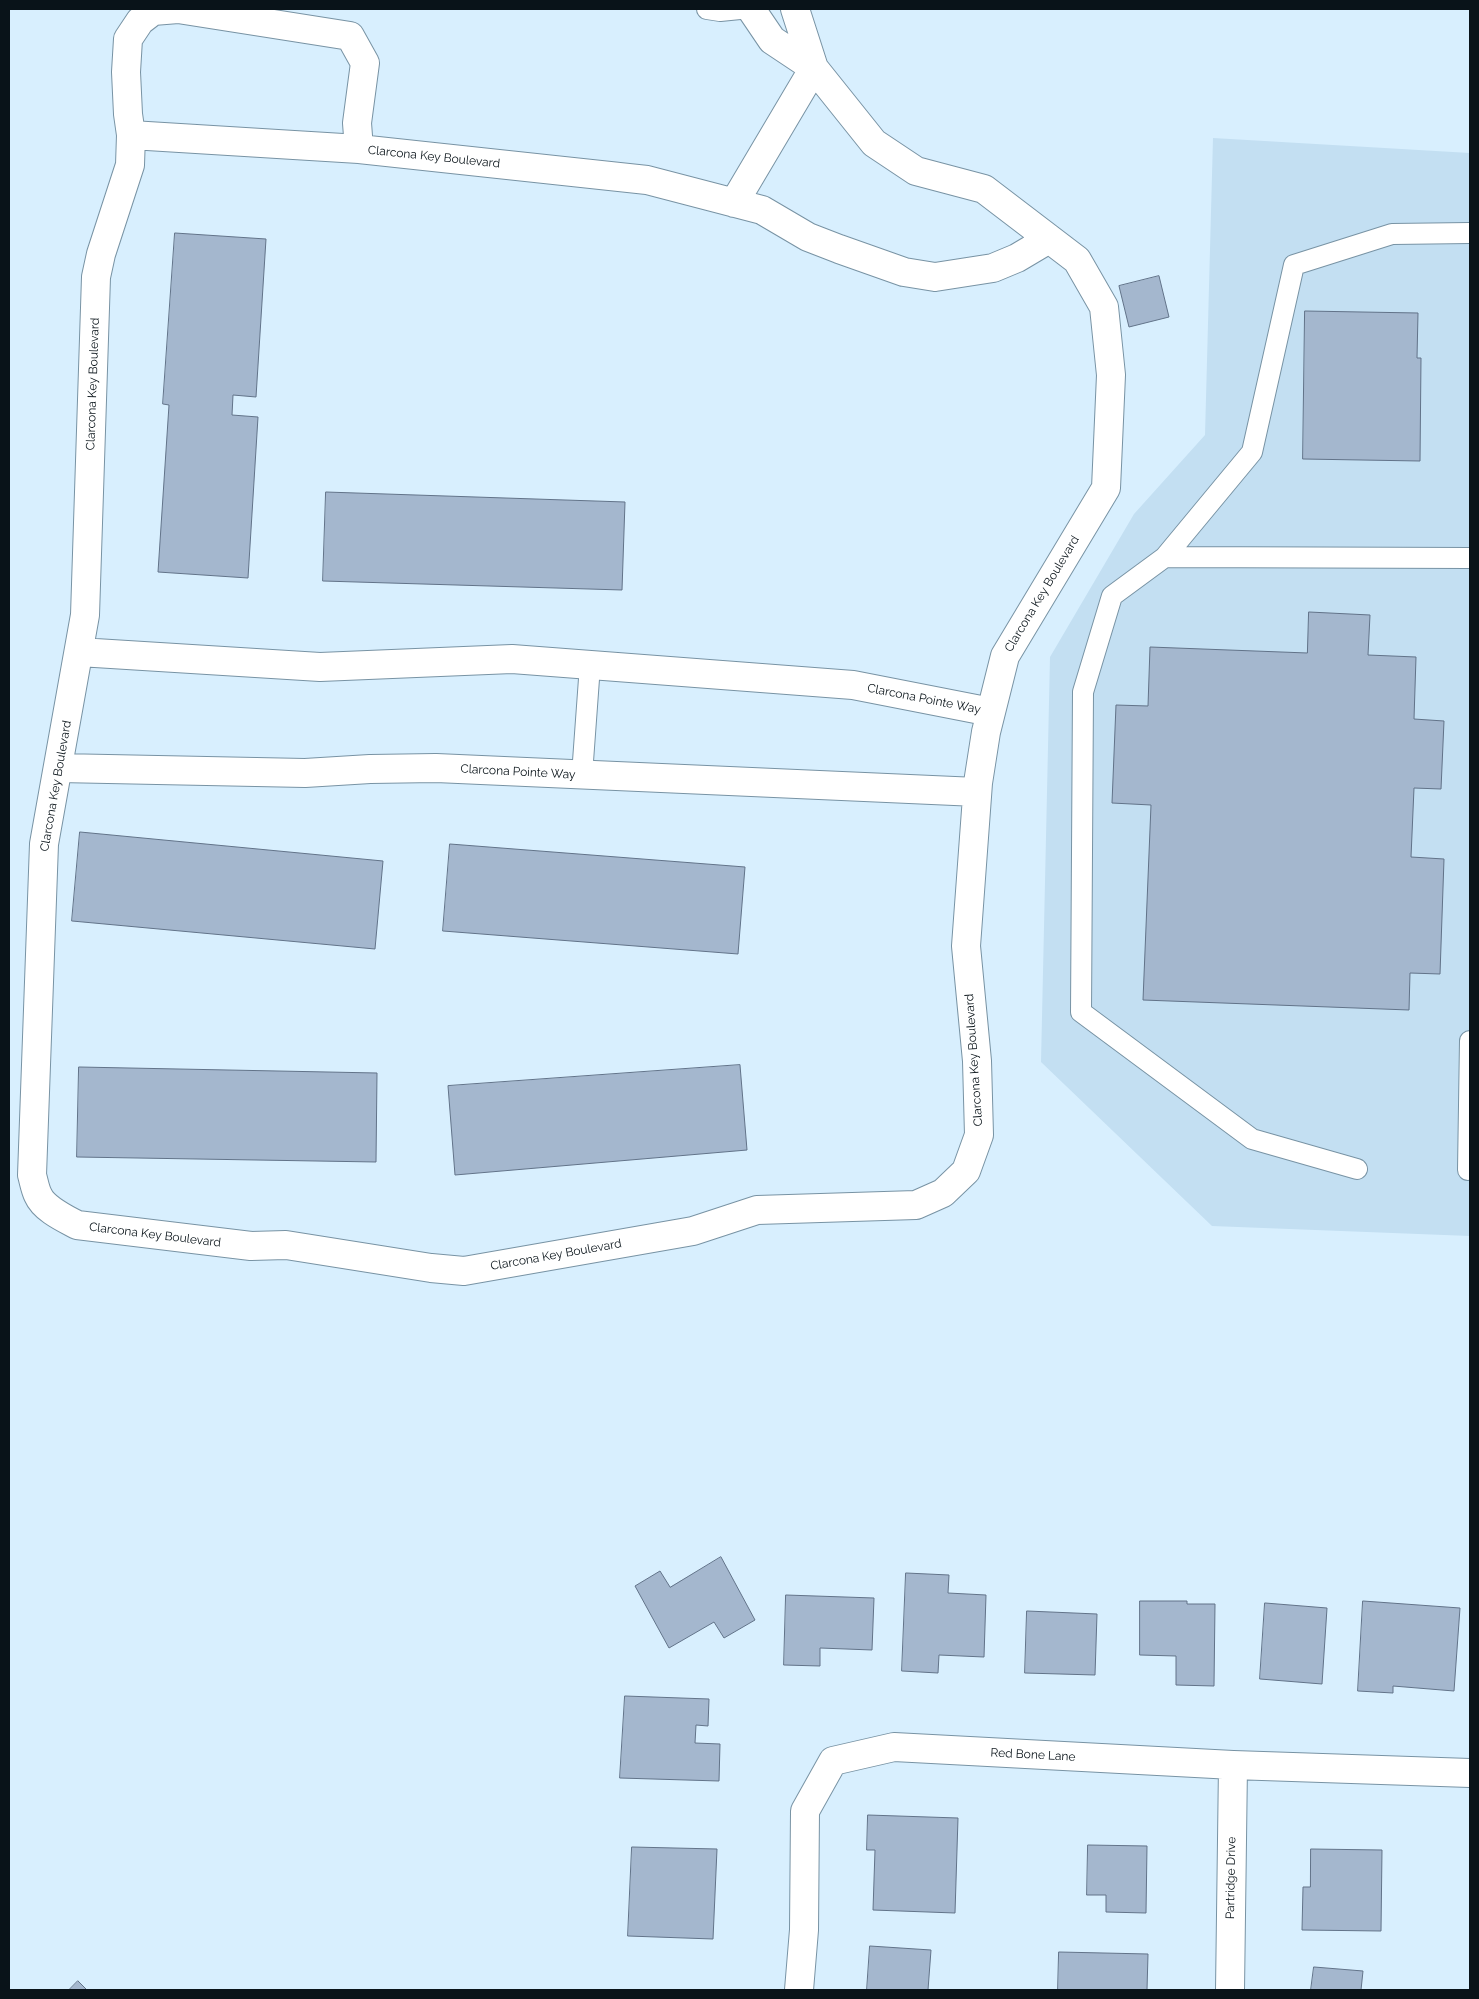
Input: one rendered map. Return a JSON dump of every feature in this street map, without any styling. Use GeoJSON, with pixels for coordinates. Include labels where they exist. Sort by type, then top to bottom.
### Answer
{"type":"FeatureCollection","features":[{"type":"Feature","properties":{"kind":"street","name":"Clarcona Key Boulevard"},"geometry":{"type":"LineString","coordinates":[[751,9],[772,40],[814,68],[874,144],[916,171],[984,190],[1077,260],[1104,307],[1111,375],[1106,488],[1005,656],[986,732],[977,792],[966,946],[977,1061],[980,1135],[966,1171],[943,1193],[916,1205],[757,1210],[693,1231],[464,1271],[431,1268],[286,1245],[250,1246],[77,1225],[58,1214],[38,1196],[32,1175],[44,844],[85,616],[96,277],[101,254],[130,165],[131,135],[126,72],[128,39],[140,20],[153,11],[178,9],[350,36],[365,63],[357,123],[359,149],[646,180],[762,210],[808,237],[839,250],[904,272],[935,277],[993,268],[1017,258],[1049,239]]}},
{"type":"Feature","properties":{"kind":"street","name":"Clarcona Key Boulevard"},"geometry":{"type":"LineString","coordinates":[[794,9],[814,68]]}},
{"type":"Feature","properties":{"kind":"street"},"geometry":{"type":"LineString","coordinates":[[734,203],[814,68]]}},
{"type":"Feature","properties":{"kind":"street"},"geometry":{"type":"LineString","coordinates":[[131,135],[359,149]]}},
{"type":"Feature","properties":{"kind":"street","name":"Clarcona Pointe Way"},"geometry":{"type":"LineString","coordinates":[[79,652],[320,667],[512,659],[853,685],[991,712]]}},
{"type":"Feature","properties":{"kind":"street","name":"Clarcona Pointe Way"},"geometry":{"type":"LineString","coordinates":[[59,768],[305,773],[370,769],[436,768],[977,792]]}},
{"type":"Feature","properties":{"kind":"street","name":"Red Bone Lane"},"geometry":{"type":"LineString","coordinates":[[799,1990],[804,1930],[806,1811],[834,1761],[894,1747],[1233,1765],[1470,1773]]}},
{"type":"Feature","properties":{"kind":"street","name":"Partridge Drive"},"geometry":{"type":"LineString","coordinates":[[1230,1990],[1233,1765]]}},
{"type":"Feature","properties":{"kind":"lane"},"geometry":{"type":"LineString","coordinates":[[707,9],[720,11],[740,9]]}},
{"type":"Feature","properties":{"kind":"lane"},"geometry":{"type":"LineString","coordinates":[[1357,1169],[1252,1139],[1081,1012],[1083,692],[1112,596],[1165,557],[1252,452],[1294,265],[1392,234],[1470,233]]}},
{"type":"Feature","properties":{"kind":"lane"},"geometry":{"type":"LineString","coordinates":[[1165,557],[1470,558]]}},
{"type":"Feature","properties":{"kind":"lane"},"geometry":{"type":"LineString","coordinates":[[582,775],[590,665]]}},
{"type":"Feature","properties":{"kind":"lane"},"geometry":{"type":"LineString","coordinates":[[1468,1170],[1470,1042]]}},
{"type":"Feature","properties":{"kind":"shaded area"},"geometry":{"type":"Polygon","coordinates":[[[1213,138],[1470,153],[1470,1236],[1212,1226],[1041,1062],[1050,657],[1134,514],[1205,435],[1213,138]]]}},
{"type":"Feature","properties":{"kind":"building"},"geometry":{"type":"Polygon","coordinates":[[[175,233],[266,239],[256,397],[233,395],[232,415],[258,417],[248,578],[158,572],[169,405],[163,404],[175,233]]]}},
{"type":"Feature","properties":{"kind":"building"},"geometry":{"type":"Polygon","coordinates":[[[1159,276],[1169,317],[1129,327],[1119,286],[1159,276]]]}},
{"type":"Feature","properties":{"kind":"building"},"geometry":{"type":"Polygon","coordinates":[[[1305,311],[1418,313],[1417,358],[1421,358],[1420,461],[1303,459],[1305,311]]]}},
{"type":"Feature","properties":{"kind":"building"},"geometry":{"type":"Polygon","coordinates":[[[326,492],[625,502],[622,590],[323,581],[326,492]]]}},
{"type":"Feature","properties":{"kind":"building"},"geometry":{"type":"Polygon","coordinates":[[[1309,612],[1370,615],[1368,655],[1416,657],[1414,719],[1444,721],[1441,789],[1414,788],[1411,857],[1444,859],[1440,974],[1410,973],[1409,1010],[1143,1000],[1151,805],[1112,803],[1116,705],[1148,706],[1150,647],[1307,653],[1309,612]]]}},
{"type":"Feature","properties":{"kind":"building"},"geometry":{"type":"Polygon","coordinates":[[[80,832],[383,861],[375,949],[72,921],[80,832]]]}},
{"type":"Feature","properties":{"kind":"building"},"geometry":{"type":"Polygon","coordinates":[[[450,844],[745,867],[738,954],[443,931],[450,844]]]}},
{"type":"Feature","properties":{"kind":"building"},"geometry":{"type":"Polygon","coordinates":[[[740,1065],[747,1150],[455,1175],[448,1086],[740,1065]]]}},
{"type":"Feature","properties":{"kind":"building"},"geometry":{"type":"Polygon","coordinates":[[[79,1067],[377,1073],[376,1162],[77,1157],[79,1067]]]}},
{"type":"Feature","properties":{"kind":"building"},"geometry":{"type":"Polygon","coordinates":[[[721,1557],[755,1620],[724,1638],[714,1622],[669,1648],[635,1586],[660,1571],[670,1587],[721,1557]]]}},
{"type":"Feature","properties":{"kind":"building"},"geometry":{"type":"Polygon","coordinates":[[[906,1573],[949,1575],[948,1593],[986,1595],[984,1657],[939,1655],[938,1673],[902,1671],[906,1573]]]}},
{"type":"Feature","properties":{"kind":"building"},"geometry":{"type":"Polygon","coordinates":[[[786,1595],[874,1598],[872,1650],[820,1648],[820,1666],[784,1665],[786,1595]]]}},
{"type":"Feature","properties":{"kind":"building"},"geometry":{"type":"Polygon","coordinates":[[[1140,1601],[1187,1601],[1187,1604],[1215,1604],[1214,1686],[1176,1685],[1176,1656],[1140,1655],[1140,1601]]]}},
{"type":"Feature","properties":{"kind":"building"},"geometry":{"type":"Polygon","coordinates":[[[1363,1601],[1460,1608],[1454,1691],[1393,1686],[1393,1693],[1358,1691],[1363,1601]]]}},
{"type":"Feature","properties":{"kind":"building"},"geometry":{"type":"Polygon","coordinates":[[[1265,1603],[1327,1608],[1322,1684],[1260,1679],[1265,1603]]]}},
{"type":"Feature","properties":{"kind":"building"},"geometry":{"type":"Polygon","coordinates":[[[1027,1611],[1097,1614],[1095,1675],[1025,1673],[1027,1611]]]}},
{"type":"Feature","properties":{"kind":"building"},"geometry":{"type":"Polygon","coordinates":[[[625,1696],[709,1699],[708,1726],[696,1725],[695,1743],[720,1744],[719,1781],[620,1778],[625,1696]]]}},
{"type":"Feature","properties":{"kind":"building"},"geometry":{"type":"Polygon","coordinates":[[[868,1815],[958,1818],[955,1913],[873,1910],[875,1850],[867,1850],[868,1815]]]}},
{"type":"Feature","properties":{"kind":"building"},"geometry":{"type":"Polygon","coordinates":[[[1088,1845],[1147,1846],[1146,1913],[1106,1912],[1106,1895],[1087,1895],[1088,1845]]]}},
{"type":"Feature","properties":{"kind":"building"},"geometry":{"type":"Polygon","coordinates":[[[632,1847],[717,1849],[713,1939],[628,1936],[632,1847]]]}},
{"type":"Feature","properties":{"kind":"building"},"geometry":{"type":"Polygon","coordinates":[[[1311,1849],[1382,1850],[1381,1931],[1302,1930],[1303,1887],[1310,1887],[1311,1849]]]}},
{"type":"Feature","properties":{"kind":"building"},"geometry":{"type":"Polygon","coordinates":[[[870,1946],[931,1950],[928,1990],[867,1990],[870,1946]]]}},
{"type":"Feature","properties":{"kind":"building"},"geometry":{"type":"Polygon","coordinates":[[[1059,1952],[1148,1954],[1147,1990],[1058,1990],[1059,1952]]]}},
{"type":"Feature","properties":{"kind":"building"},"geometry":{"type":"Polygon","coordinates":[[[1314,1967],[1363,1971],[1361,1990],[1311,1990],[1314,1967]]]}},
{"type":"Feature","properties":{"kind":"building"},"geometry":{"type":"Polygon","coordinates":[[[78,1981],[87,1990],[69,1990],[78,1981]]]}}]}
